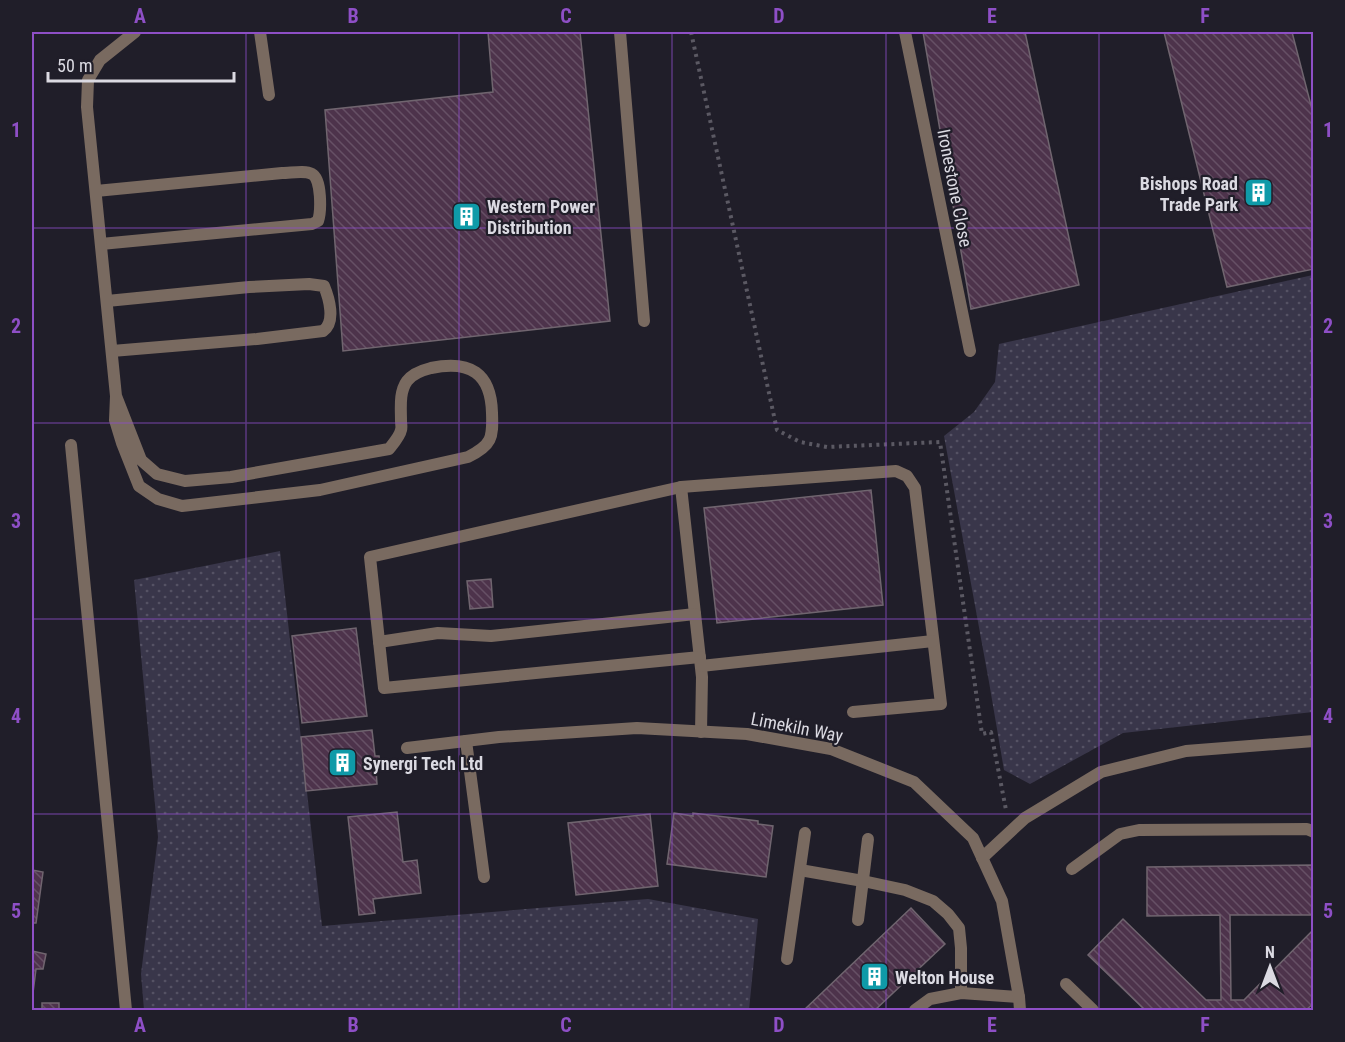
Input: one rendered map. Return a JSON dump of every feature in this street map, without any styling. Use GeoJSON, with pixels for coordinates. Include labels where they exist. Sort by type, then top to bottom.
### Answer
{"type":"FeatureCollection","features":[{"type":"Feature","properties":{"kind":"street"},"geometry":{"type":"LineString","coordinates":[[116,396],[141,460],[157,474],[185,482],[231,477],[389,449],[402,430],[401,396],[408,380],[423,370],[437,367],[466,368],[485,381],[492,400],[492,434],[489,442],[475,453],[454,461],[320,490],[182,506],[158,499],[139,486],[114,420],[116,396],[87,107],[88,80],[100,60],[135,32]]}},
{"type":"Feature","properties":{"kind":"street"},"geometry":{"type":"LineString","coordinates":[[260,32],[269,95]]}},
{"type":"Feature","properties":{"kind":"street"},"geometry":{"type":"LineString","coordinates":[[620,32],[644,321]]}},
{"type":"Feature","properties":{"kind":"street","name":"Ironestone Close"},"geometry":{"type":"LineString","coordinates":[[905,32],[970,351]]}},
{"type":"Feature","properties":{"kind":"street"},"geometry":{"type":"LineString","coordinates":[[96,191],[282,173],[310,173],[318,181],[320,214],[318,221],[312,224],[101,244]]}},
{"type":"Feature","properties":{"kind":"street"},"geometry":{"type":"LineString","coordinates":[[107,301],[249,287],[309,284],[324,286],[329,305],[330,323],[327,329],[317,332],[112,351]]}},
{"type":"Feature","properties":{"kind":"street"},"geometry":{"type":"LineString","coordinates":[[71,445],[126,1011]]}},
{"type":"Feature","properties":{"kind":"street"},"geometry":{"type":"LineString","coordinates":[[853,712],[941,704],[915,488],[907,476],[896,471],[681,487],[370,557],[384,688],[933,641]]}},
{"type":"Feature","properties":{"kind":"street"},"geometry":{"type":"LineString","coordinates":[[681,487],[701,661],[701,732]]}},
{"type":"Feature","properties":{"kind":"street"},"geometry":{"type":"LineString","coordinates":[[379,642],[438,633],[491,636],[695,614]]}},
{"type":"Feature","properties":{"kind":"street","name":"Limekiln Way"},"geometry":{"type":"LineString","coordinates":[[407,748],[499,737],[637,728],[747,734],[831,749],[914,782],[973,838],[1002,901],[1020,1011]]}},
{"type":"Feature","properties":{"kind":"street"},"geometry":{"type":"LineString","coordinates":[[466,741],[484,877]]}},
{"type":"Feature","properties":{"kind":"street"},"geometry":{"type":"LineString","coordinates":[[982,858],[1025,818],[1101,772],[1186,752],[1314,741]]}},
{"type":"Feature","properties":{"kind":"street"},"geometry":{"type":"LineString","coordinates":[[1072,870],[1119,834],[1139,830],[1307,830],[1314,832]]}},
{"type":"Feature","properties":{"kind":"street"},"geometry":{"type":"LineString","coordinates":[[787,960],[805,833]]}},
{"type":"Feature","properties":{"kind":"street"},"geometry":{"type":"LineString","coordinates":[[858,920],[868,839]]}},
{"type":"Feature","properties":{"kind":"street"},"geometry":{"type":"LineString","coordinates":[[800,870],[905,890],[933,901],[948,914],[958,928],[961,948],[961,993]]}},
{"type":"Feature","properties":{"kind":"street"},"geometry":{"type":"LineString","coordinates":[[1066,984],[1093,1011]]}},
{"type":"Feature","properties":{"kind":"street"},"geometry":{"type":"LineString","coordinates":[[915,1011],[930,999],[961,993],[1019,997]]}},
{"type":"Feature","properties":{"kind":"path"},"geometry":{"type":"LineString","coordinates":[[691,32],[777,430],[800,442],[827,447],[940,442],[982,734],[991,732],[1011,831]]}},
{"type":"Feature","properties":{"kind":"shaded area"},"geometry":{"type":"Polygon","coordinates":[[[1313,275],[1313,712],[1123,733],[1030,784],[1004,770],[944,436],[974,412],[995,382],[999,344],[1313,275]]]}},
{"type":"Feature","properties":{"kind":"shaded area"},"geometry":{"type":"Polygon","coordinates":[[[280,551],[322,926],[648,899],[758,919],[749,1010],[144,1010],[141,974],[158,837],[134,580],[280,551]]]}},
{"type":"Feature","properties":{"kind":"building","name":"Western Power Distribution"},"geometry":{"type":"Polygon","coordinates":[[[488,32],[580,32],[610,321],[343,351],[325,110],[493,92],[488,32]]]}},
{"type":"Feature","properties":{"kind":"building"},"geometry":{"type":"Polygon","coordinates":[[[923,32],[1025,32],[1079,285],[971,309],[923,32]]]}},
{"type":"Feature","properties":{"kind":"building","name":"Bishops Road Trade Park"},"geometry":{"type":"Polygon","coordinates":[[[1164,32],[1292,32],[1314,117],[1314,269],[1227,287],[1164,32]]]}},
{"type":"Feature","properties":{"kind":"building"},"geometry":{"type":"Polygon","coordinates":[[[871,490],[883,605],[717,623],[704,508],[871,490]]]}},
{"type":"Feature","properties":{"kind":"building"},"geometry":{"type":"Polygon","coordinates":[[[491,579],[493,607],[470,609],[467,581],[491,579]]]}},
{"type":"Feature","properties":{"kind":"building"},"geometry":{"type":"Polygon","coordinates":[[[356,628],[367,716],[302,723],[292,636],[356,628]]]}},
{"type":"Feature","properties":{"kind":"building","name":"Synergi Tech Ltd"},"geometry":{"type":"Polygon","coordinates":[[[372,730],[375,756],[379,756],[381,770],[376,770],[377,784],[306,791],[301,737],[372,730]]]}},
{"type":"Feature","properties":{"kind":"building"},"geometry":{"type":"Polygon","coordinates":[[[397,812],[403,862],[417,860],[421,893],[373,899],[375,913],[359,915],[348,817],[397,812]]]}},
{"type":"Feature","properties":{"kind":"building"},"geometry":{"type":"Polygon","coordinates":[[[674,813],[693,816],[693,813],[758,821],[758,824],[773,826],[766,877],[667,864],[674,813]]]}},
{"type":"Feature","properties":{"kind":"building"},"geometry":{"type":"Polygon","coordinates":[[[650,814],[658,886],[576,895],[568,823],[650,814]]]}},
{"type":"Feature","properties":{"kind":"building"},"geometry":{"type":"Polygon","coordinates":[[[1314,865],[1314,915],[1230,915],[1231,1000],[1244,1000],[1314,929],[1314,1003],[1306,1010],[1145,1010],[1088,955],[1123,919],[1206,1000],[1221,1000],[1220,915],[1147,916],[1147,867],[1314,865]]]}},
{"type":"Feature","properties":{"kind":"building"},"geometry":{"type":"Polygon","coordinates":[[[32,870],[43,872],[36,923],[32,923],[32,870]]]}},
{"type":"Feature","properties":{"kind":"building","name":"Welton House"},"geometry":{"type":"Polygon","coordinates":[[[911,908],[945,944],[875,1010],[804,1010],[911,908]]]}},
{"type":"Feature","properties":{"kind":"building"},"geometry":{"type":"Polygon","coordinates":[[[32,951],[46,954],[43,969],[36,969],[33,993],[32,993],[32,951]]]}},
{"type":"Feature","properties":{"kind":"building"},"geometry":{"type":"Polygon","coordinates":[[[42,1003],[59,1003],[59,1010],[42,1010],[42,1003]]]}},
{"type":"Feature","properties":{"kind":"place","name":"Bishops Road Trade Park"},"geometry":{"type":"Point","coordinates":[1259,193]}},
{"type":"Feature","properties":{"kind":"place","name":"Western Power Distribution"},"geometry":{"type":"Point","coordinates":[466,216]}},
{"type":"Feature","properties":{"kind":"place","name":"Synergi Tech Ltd"},"geometry":{"type":"Point","coordinates":[342,763]}},
{"type":"Feature","properties":{"kind":"place","name":"Welton House"},"geometry":{"type":"Point","coordinates":[874,977]}}]}
